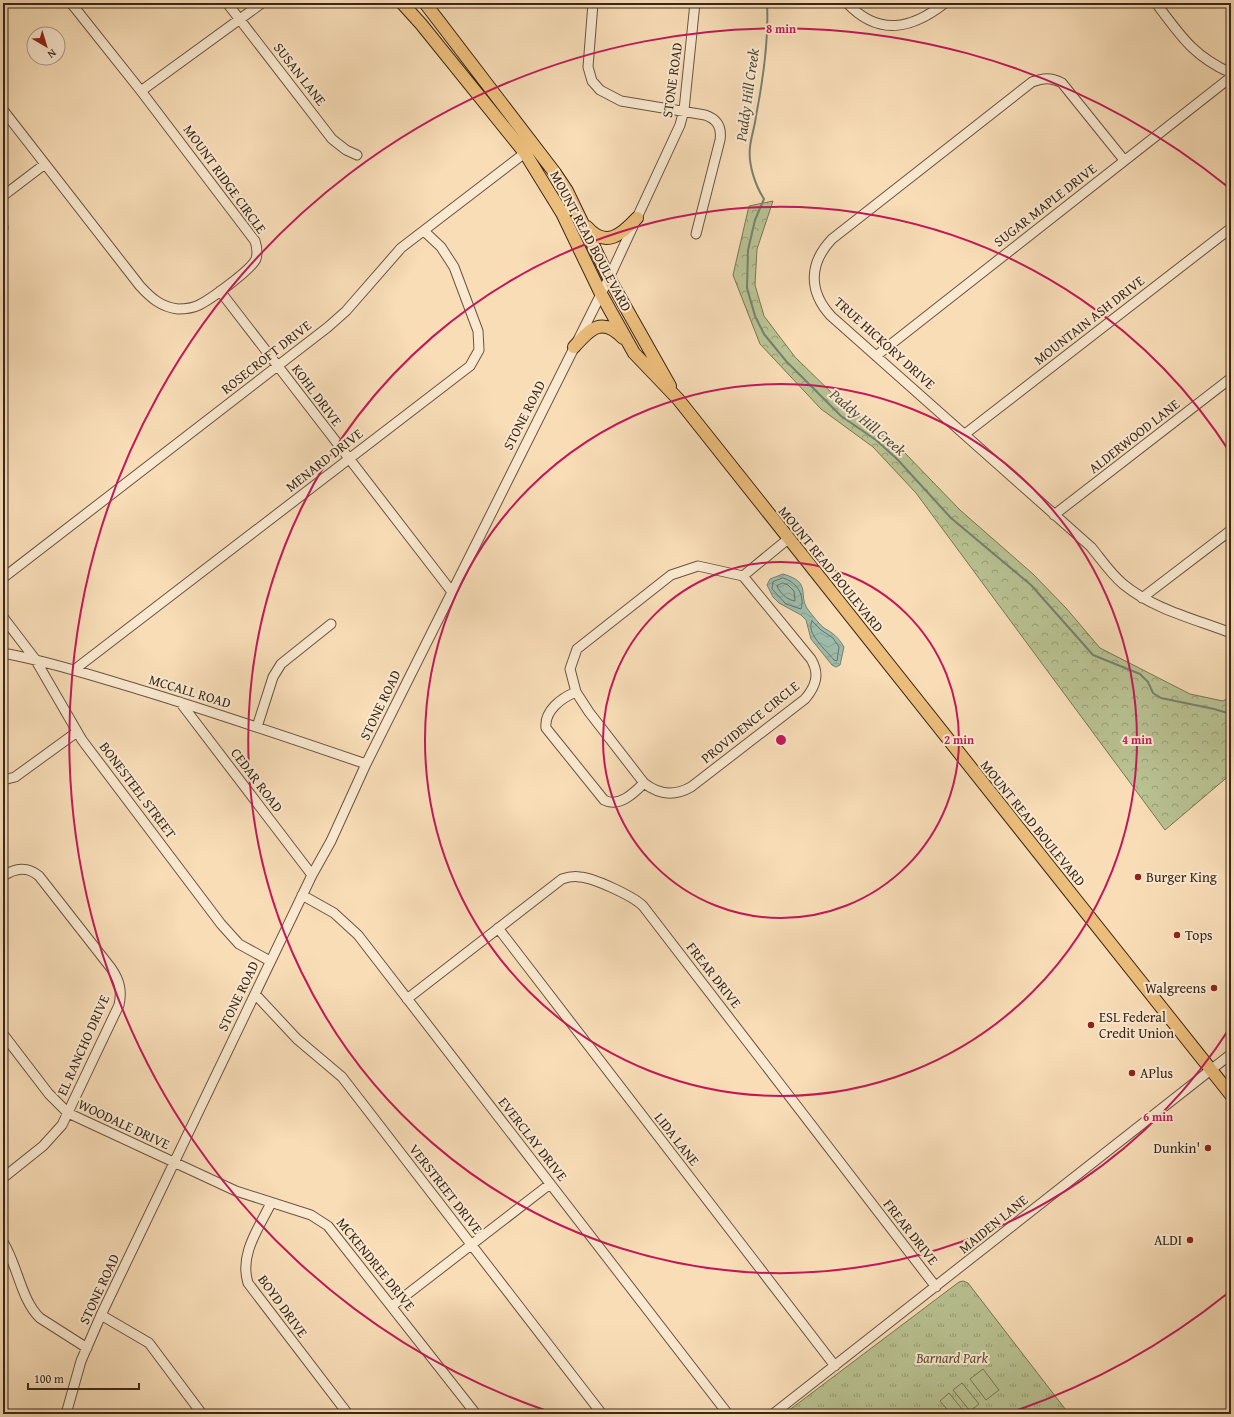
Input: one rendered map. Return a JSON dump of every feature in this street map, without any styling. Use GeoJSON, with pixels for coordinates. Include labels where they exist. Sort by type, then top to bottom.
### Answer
{"type":"FeatureCollection","features":[{"type":"Feature","properties":{"kind":"main road","name":"MOUNT READ BOULEVARD"},"geometry":{"type":"LineString","coordinates":[[402,3],[422,24],[525,153],[562,213],[601,294],[634,353],[658,380],[678,399],[1231,1095]]}},
{"type":"Feature","properties":{"kind":"main road","name":"MOUNT READ BOULEVARD"},"geometry":{"type":"LineString","coordinates":[[425,3],[535,145],[567,191],[609,278],[678,399]]}},
{"type":"Feature","properties":{"kind":"main road"},"geometry":{"type":"LineString","coordinates":[[582,222],[596,236],[607,238],[624,232],[637,218]]}},
{"type":"Feature","properties":{"kind":"main road"},"geometry":{"type":"LineString","coordinates":[[574,347],[587,333],[600,326],[614,330],[629,344]]}},
{"type":"Feature","properties":{"kind":"street","name":"MOUNT RIDGE CIRCLE"},"geometry":{"type":"LineString","coordinates":[[3,110],[150,297],[160,304],[170,308],[189,308],[206,301],[252,264],[257,253],[254,241],[141,91],[71,3]]}},
{"type":"Feature","properties":{"kind":"street","name":"SUSAN LANE"},"geometry":{"type":"LineString","coordinates":[[227,3],[332,139],[346,150],[357,155]]}},
{"type":"Feature","properties":{"kind":"street"},"geometry":{"type":"LineString","coordinates":[[141,91],[262,3]]}},
{"type":"Feature","properties":{"kind":"street"},"geometry":{"type":"LineString","coordinates":[[593,3],[588,63],[589,75],[596,86],[607,95],[621,101],[684,110],[712,118],[717,123],[720,130],[720,140],[696,234]]}},
{"type":"Feature","properties":{"kind":"street","name":"STONE ROAD"},"geometry":{"type":"LineString","coordinates":[[66,1414],[77,1373],[87,1348],[174,1163],[302,895],[331,841],[366,764],[609,278],[680,124],[684,110],[695,3]]}},
{"type":"Feature","properties":{"kind":"street"},"geometry":{"type":"LineString","coordinates":[[847,3],[866,19],[884,25],[899,26],[917,22],[945,3]]}},
{"type":"Feature","properties":{"kind":"street"},"geometry":{"type":"LineString","coordinates":[[1156,3],[1182,37],[1200,56],[1231,73]]}},
{"type":"Feature","properties":{"kind":"street","name":"SUGAR MAPLE DRIVE"},"geometry":{"type":"LineString","coordinates":[[876,356],[1231,77]]}},
{"type":"Feature","properties":{"kind":"street","name":"TRUE HICKORY DRIVE"},"geometry":{"type":"LineString","coordinates":[[1124,160],[1062,83],[1055,79],[1041,79],[1029,85],[832,240],[821,253],[815,268],[814,284],[817,296],[831,316],[1090,547],[1122,583],[1142,598],[1231,633]]}},
{"type":"Feature","properties":{"kind":"street","name":"ROSECROFT DRIVE"},"geometry":{"type":"LineString","coordinates":[[3,578],[278,366],[346,311],[406,243],[424,231],[535,145]]}},
{"type":"Feature","properties":{"kind":"street"},"geometry":{"type":"LineString","coordinates":[[3,196],[45,164]]}},
{"type":"Feature","properties":{"kind":"street","name":"MOUNTAIN ASH DRIVE"},"geometry":{"type":"LineString","coordinates":[[965,434],[1231,228]]}},
{"type":"Feature","properties":{"kind":"street","name":"MENARD DRIVE"},"geometry":{"type":"LineString","coordinates":[[74,670],[470,366],[479,350],[478,331],[454,267],[441,247],[424,231]]}},
{"type":"Feature","properties":{"kind":"street","name":"KOHL DRIVE"},"geometry":{"type":"LineString","coordinates":[[220,291],[452,592]]}},
{"type":"Feature","properties":{"kind":"street","name":"ALDERWOOD LANE"},"geometry":{"type":"LineString","coordinates":[[1054,515],[1231,378]]}},
{"type":"Feature","properties":{"kind":"street"},"geometry":{"type":"LineString","coordinates":[[1142,598],[1231,530]]}},
{"type":"Feature","properties":{"kind":"street"},"geometry":{"type":"LineString","coordinates":[[743,576],[788,539]]}},
{"type":"Feature","properties":{"kind":"street","name":"PROVIDENCE CIRCLE"},"geometry":{"type":"LineString","coordinates":[[698,566],[743,576],[817,668],[813,689],[797,706],[687,790],[672,794],[661,793],[651,789],[644,783],[589,712],[576,692],[570,669],[577,648],[671,575],[698,566]]}},
{"type":"Feature","properties":{"kind":"street","name":"BONESTEEL STREET"},"geometry":{"type":"LineString","coordinates":[[3,617],[35,659],[77,732],[226,930],[239,944],[270,962]]}},
{"type":"Feature","properties":{"kind":"street"},"geometry":{"type":"LineString","coordinates":[[257,727],[273,677],[281,664],[331,624]]}},
{"type":"Feature","properties":{"kind":"street","name":"MCCALL ROAD"},"geometry":{"type":"LineString","coordinates":[[3,653],[35,659],[180,702],[366,764]]}},
{"type":"Feature","properties":{"kind":"street"},"geometry":{"type":"LineString","coordinates":[[576,692],[560,702],[547,716],[546,728],[598,793],[610,803],[616,803],[625,799],[644,783]]}},
{"type":"Feature","properties":{"kind":"street","name":"CEDAR ROAD"},"geometry":{"type":"LineString","coordinates":[[180,702],[312,875]]}},
{"type":"Feature","properties":{"kind":"street"},"geometry":{"type":"LineString","coordinates":[[3,780],[14,777],[77,732]]}},
{"type":"Feature","properties":{"kind":"street","name":"EL RANCHO DRIVE"},"geometry":{"type":"LineString","coordinates":[[3,876],[16,869],[29,870],[40,876],[111,968],[119,982],[121,989],[119,1006],[68,1113],[54,1134],[43,1146],[3,1178]]}},
{"type":"Feature","properties":{"kind":"street","name":"FREAR DRIVE"},"geometry":{"type":"LineString","coordinates":[[407,999],[555,883],[568,877],[588,878],[637,900],[936,1287]]}},
{"type":"Feature","properties":{"kind":"street","name":"EVERCLAY DRIVE"},"geometry":{"type":"LineString","coordinates":[[302,895],[334,913],[348,924],[728,1414]]}},
{"type":"Feature","properties":{"kind":"street","name":"LIDA LANE"},"geometry":{"type":"LineString","coordinates":[[498,928],[835,1366]]}},
{"type":"Feature","properties":{"kind":"street","name":"VERSTREET DRIVE"},"geometry":{"type":"LineString","coordinates":[[255,994],[297,1039],[342,1077],[602,1414]]}},
{"type":"Feature","properties":{"kind":"street","name":"WOODALE DRIVE"},"geometry":{"type":"LineString","coordinates":[[3,1034],[49,1094],[68,1113],[174,1163]]}},
{"type":"Feature","properties":{"kind":"street","name":"MAIDEN LANE"},"geometry":{"type":"LineString","coordinates":[[773,1414],[1231,1054]]}},
{"type":"Feature","properties":{"kind":"street","name":"MCKENDREE DRIVE"},"geometry":{"type":"LineString","coordinates":[[174,1163],[236,1191],[311,1215],[328,1226],[476,1414]]}},
{"type":"Feature","properties":{"kind":"street"},"geometry":{"type":"LineString","coordinates":[[392,1306],[550,1184]]}},
{"type":"Feature","properties":{"kind":"street","name":"BOYD DRIVE"},"geometry":{"type":"LineString","coordinates":[[271,1203],[247,1252],[245,1273],[248,1283],[348,1414]]}},
{"type":"Feature","properties":{"kind":"street"},"geometry":{"type":"LineString","coordinates":[[3,1242],[16,1267],[34,1312],[40,1318],[87,1348]]}},
{"type":"Feature","properties":{"kind":"street"},"geometry":{"type":"LineString","coordinates":[[102,1315],[148,1343],[202,1414]]}},
{"type":"Feature","properties":{"kind":"green space"},"geometry":{"type":"Polygon","coordinates":[[[773,201],[757,249],[755,285],[764,316],[795,357],[841,402],[902,450],[960,510],[1033,574],[1066,608],[1100,648],[1190,694],[1223,701],[1231,696],[1231,774],[1165,830],[916,493],[873,447],[821,409],[760,344],[733,275],[749,206],[773,201]]]}},
{"type":"Feature","properties":{"kind":"green space","name":"Barnard Park"},"geometry":{"type":"Polygon","coordinates":[[[963,1281],[968,1283],[1069,1414],[784,1414],[959,1282],[963,1281]]]}},
{"type":"Feature","properties":{"kind":"green space"},"geometry":{"type":"Polygon","coordinates":[[[983,1369],[999,1390],[986,1400],[970,1379],[983,1369]]]}},
{"type":"Feature","properties":{"kind":"green space"},"geometry":{"type":"Polygon","coordinates":[[[962,1383],[979,1404],[970,1411],[953,1390],[962,1383]]]}},
{"type":"Feature","properties":{"kind":"green space"},"geometry":{"type":"Polygon","coordinates":[[[949,1393],[966,1414],[951,1414],[940,1401],[949,1393]]]}},
{"type":"Feature","properties":{"kind":"water"},"geometry":{"type":"Polygon","coordinates":[[[783,574],[798,581],[803,590],[805,605],[809,611],[824,628],[837,638],[844,647],[840,665],[836,667],[832,665],[811,639],[806,620],[801,615],[779,603],[773,597],[767,585],[770,579],[783,574]]]}},
{"type":"Feature","properties":{"kind":"waterway","name":"Paddy Hill Creek"},"geometry":{"type":"LineString","coordinates":[[767,3],[765,60],[750,154],[753,174],[764,199],[755,220],[748,250],[747,288],[755,316],[764,334],[786,361],[841,416],[876,440],[897,459],[951,518],[1031,585],[1093,655],[1140,674],[1148,682],[1153,693],[1161,698],[1231,714]]}},
{"type":"Feature","properties":{"kind":"place","name":"Burger King"},"geometry":{"type":"Point","coordinates":[1138,877]}},
{"type":"Feature","properties":{"kind":"place","name":"Tops"},"geometry":{"type":"Point","coordinates":[1177,935]}},
{"type":"Feature","properties":{"kind":"place","name":"Walgreens"},"geometry":{"type":"Point","coordinates":[1214,988]}},
{"type":"Feature","properties":{"kind":"place","name":"ESL Federal Credit Union"},"geometry":{"type":"Point","coordinates":[1091,1025]}},
{"type":"Feature","properties":{"kind":"place","name":"APlus"},"geometry":{"type":"Point","coordinates":[1132,1073]}},
{"type":"Feature","properties":{"kind":"place","name":"Dunkin'"},"geometry":{"type":"Point","coordinates":[1208,1148]}},
{"type":"Feature","properties":{"kind":"place","name":"ALDI"},"geometry":{"type":"Point","coordinates":[1190,1240]}}]}
